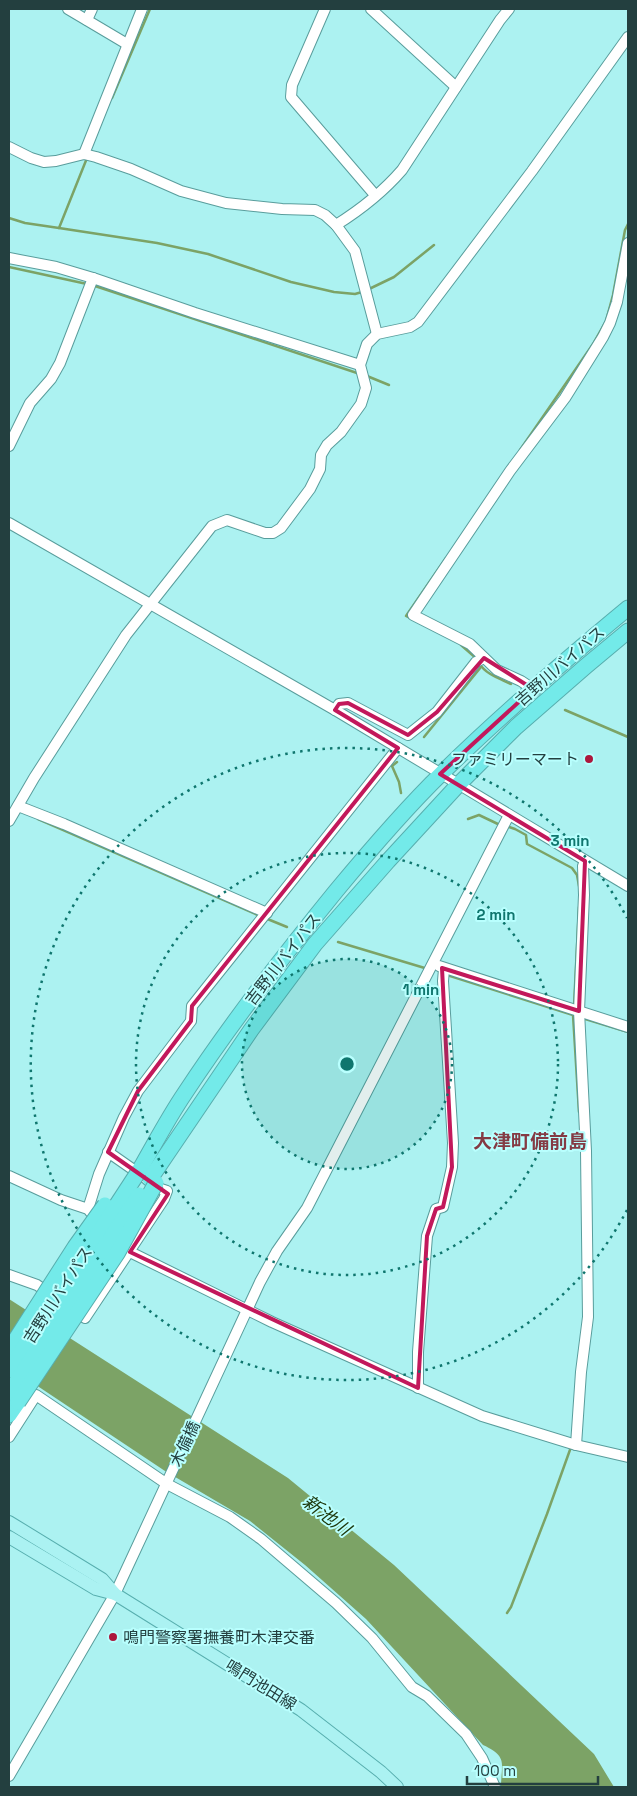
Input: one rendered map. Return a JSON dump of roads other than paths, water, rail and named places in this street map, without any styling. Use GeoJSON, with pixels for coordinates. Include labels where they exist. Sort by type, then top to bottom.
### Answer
{"type":"FeatureCollection","features":[{"type":"Feature","properties":{"kind":"highway","name":"吉野川バイパス"},"geometry":{"type":"LineString","coordinates":[[9,1415],[13,1397],[145,1175],[184,1094],[275,967],[372,847],[440,774],[504,714],[628,608]]}},
{"type":"Feature","properties":{"kind":"highway","name":"吉野川バイパス"},"geometry":{"type":"LineString","coordinates":[[9,1370],[145,1175],[171,1148],[252,1030],[315,944],[458,785],[516,727],[628,631]]}},
{"type":"Feature","properties":{"kind":"highway"},"geometry":{"type":"LineString","coordinates":[[9,1350],[75,1247],[145,1175]]}},
{"type":"Feature","properties":{"kind":"main road","name":"鳴門池田線"},"geometry":{"type":"LineString","coordinates":[[9,1522],[102,1579],[115,1594],[301,1710],[381,1772],[397,1787]]}},
{"type":"Feature","properties":{"kind":"main road","name":"鳴門池田線"},"geometry":{"type":"LineString","coordinates":[[9,1537],[96,1589],[115,1594]]}},
{"type":"Feature","properties":{"kind":"street"},"geometry":{"type":"LineString","coordinates":[[68,9],[127,44]]}},
{"type":"Feature","properties":{"kind":"street"},"geometry":{"type":"LineString","coordinates":[[87,20],[92,9]]}},
{"type":"Feature","properties":{"kind":"street"},"geometry":{"type":"LineString","coordinates":[[84,154],[142,9]]}},
{"type":"Feature","properties":{"kind":"street"},"geometry":{"type":"LineString","coordinates":[[325,9],[292,85],[291,97],[375,195]]}},
{"type":"Feature","properties":{"kind":"street"},"geometry":{"type":"LineString","coordinates":[[371,9],[456,87]]}},
{"type":"Feature","properties":{"kind":"street"},"geometry":{"type":"LineString","coordinates":[[336,225],[354,214],[388,186],[402,170],[509,9]]}},
{"type":"Feature","properties":{"kind":"street"},"geometry":{"type":"LineString","coordinates":[[9,821],[126,635],[212,526],[227,520],[265,533],[274,534],[281,528],[310,489],[320,469],[322,455],[327,445],[341,432],[361,404],[366,388],[360,364],[367,344],[377,334],[410,327],[418,322],[532,171],[628,37]]}},
{"type":"Feature","properties":{"kind":"street"},"geometry":{"type":"LineString","coordinates":[[9,146],[31,158],[44,162],[84,154],[131,169],[181,191],[226,203],[282,209],[315,210],[325,215],[336,225],[356,251],[377,334]]}},
{"type":"Feature","properties":{"kind":"street"},"geometry":{"type":"LineString","coordinates":[[533,689],[522,681],[480,660],[470,644],[413,615],[510,471],[565,398],[603,337],[617,302],[628,243]]}},
{"type":"Feature","properties":{"kind":"street"},"geometry":{"type":"LineString","coordinates":[[9,258],[56,267],[93,278],[196,313],[360,364]]}},
{"type":"Feature","properties":{"kind":"street"},"geometry":{"type":"LineString","coordinates":[[9,446],[30,404],[51,379],[60,363],[93,278]]}},
{"type":"Feature","properties":{"kind":"street"},"geometry":{"type":"LineString","coordinates":[[9,523],[335,710],[628,886]]}},
{"type":"Feature","properties":{"kind":"street"},"geometry":{"type":"LineString","coordinates":[[335,710],[339,704],[348,703],[408,734],[437,712],[480,660]]}},
{"type":"Feature","properties":{"kind":"street"},"geometry":{"type":"LineString","coordinates":[[88,1209],[108,1152],[124,1117],[138,1092],[191,1021],[192,1006],[398,748]]}},
{"type":"Feature","properties":{"kind":"street"},"geometry":{"type":"LineString","coordinates":[[18,806],[267,912]]}},
{"type":"Feature","properties":{"kind":"street","name":"木備橋"},"geometry":{"type":"LineString","coordinates":[[9,1776],[115,1594],[260,1282],[277,1251],[308,1208],[509,815]]}},
{"type":"Feature","properties":{"kind":"street"},"geometry":{"type":"LineString","coordinates":[[576,1445],[581,1372],[588,1317],[586,1151],[579,1011],[584,895],[583,866],[585,861]]}},
{"type":"Feature","properties":{"kind":"street"},"geometry":{"type":"LineString","coordinates":[[434,963],[444,968],[628,1027]]}},
{"type":"Feature","properties":{"kind":"street"},"geometry":{"type":"LineString","coordinates":[[418,1388],[418,1352],[428,1236],[436,1209],[443,1207],[452,1166],[454,1143],[443,981],[444,968]]}},
{"type":"Feature","properties":{"kind":"street"},"geometry":{"type":"LineString","coordinates":[[9,1275],[37,1285],[85,1318],[130,1252],[168,1191],[161,1189],[108,1152]]}},
{"type":"Feature","properties":{"kind":"street"},"geometry":{"type":"LineString","coordinates":[[9,1176],[61,1200],[88,1209],[112,1237],[130,1252],[272,1322],[482,1416],[576,1445],[628,1457]]}},
{"type":"Feature","properties":{"kind":"street"},"geometry":{"type":"LineString","coordinates":[[9,1437],[36,1396],[168,1482],[208,1504],[261,1539],[336,1603],[372,1638],[412,1687],[427,1696],[466,1734],[482,1758],[495,1787]]}},
{"type":"Feature","properties":{"kind":"water","name":"新池川"},"geometry":{"type":"Polygon","coordinates":[[[9,1299],[288,1478],[394,1565],[594,1754],[614,1787],[501,1787],[502,1762],[497,1753],[483,1745],[366,1619],[305,1565],[250,1521],[165,1471],[9,1367],[9,1299]]]}},
{"type":"Feature","properties":{"kind":"waterway"},"geometry":{"type":"LineString","coordinates":[[112,98],[150,9]]}},
{"type":"Feature","properties":{"kind":"waterway"},"geometry":{"type":"LineString","coordinates":[[87,158],[59,228],[157,243],[208,254],[291,282],[334,292],[355,294],[362,292]]}},
{"type":"Feature","properties":{"kind":"waterway"},"geometry":{"type":"LineString","coordinates":[[9,218],[25,223],[59,228]]}},
{"type":"Feature","properties":{"kind":"waterway"},"geometry":{"type":"LineString","coordinates":[[520,450],[593,344],[606,321],[613,295],[625,230],[628,224]]}},
{"type":"Feature","properties":{"kind":"waterway"},"geometry":{"type":"LineString","coordinates":[[367,290],[394,277],[434,245]]}},
{"type":"Feature","properties":{"kind":"waterway"},"geometry":{"type":"LineString","coordinates":[[9,267],[87,284]]}},
{"type":"Feature","properties":{"kind":"waterway"},"geometry":{"type":"LineString","coordinates":[[92,285],[360,374]]}},
{"type":"Feature","properties":{"kind":"waterway"},"geometry":{"type":"LineString","coordinates":[[367,376],[389,385]]}},
{"type":"Feature","properties":{"kind":"waterway"},"geometry":{"type":"LineString","coordinates":[[412,619],[406,616],[446,558]]}},
{"type":"Feature","properties":{"kind":"waterway"},"geometry":{"type":"LineString","coordinates":[[461,645],[477,659]]}},
{"type":"Feature","properties":{"kind":"waterway"},"geometry":{"type":"LineString","coordinates":[[480,664],[489,673],[511,684]]}},
{"type":"Feature","properties":{"kind":"waterway"},"geometry":{"type":"LineString","coordinates":[[424,737],[481,667]]}},
{"type":"Feature","properties":{"kind":"waterway"},"geometry":{"type":"LineString","coordinates":[[565,710],[628,737]]}},
{"type":"Feature","properties":{"kind":"waterway"},"geometry":{"type":"LineString","coordinates":[[397,762],[392,766],[399,782],[401,793]]}},
{"type":"Feature","properties":{"kind":"waterway"},"geometry":{"type":"LineString","coordinates":[[468,819],[479,815],[500,825]]}},
{"type":"Feature","properties":{"kind":"waterway"},"geometry":{"type":"LineString","coordinates":[[38,819],[260,916]]}},
{"type":"Feature","properties":{"kind":"waterway"},"geometry":{"type":"LineString","coordinates":[[506,826],[526,835],[527,844],[572,868],[577,875],[579,886]]}},
{"type":"Feature","properties":{"kind":"waterway"},"geometry":{"type":"LineString","coordinates":[[574,1006],[579,907]]}},
{"type":"Feature","properties":{"kind":"waterway"},"geometry":{"type":"LineString","coordinates":[[265,918],[287,927]]}},
{"type":"Feature","properties":{"kind":"waterway"},"geometry":{"type":"LineString","coordinates":[[338,942],[428,969]]}},
{"type":"Feature","properties":{"kind":"waterway"},"geometry":{"type":"LineString","coordinates":[[447,975],[573,1015],[579,1112]]}},
{"type":"Feature","properties":{"kind":"waterway"},"geometry":{"type":"LineString","coordinates":[[582,1018],[628,1032]]}},
{"type":"Feature","properties":{"kind":"waterway"},"geometry":{"type":"LineString","coordinates":[[507,1613],[547,1514],[571,1447]]}},
{"type":"Feature","properties":{"kind":"place","name":"ファミリーマート"},"geometry":{"type":"Point","coordinates":[589,759]}},
{"type":"Feature","properties":{"kind":"place","name":"鳴門警察署撫養町木津交番"},"geometry":{"type":"Point","coordinates":[113,1637]}},
{"type":"Feature","properties":{"kind":"district","name":"大津町備前島"},"geometry":{"type":"Point","coordinates":[530,1141]}}]}
